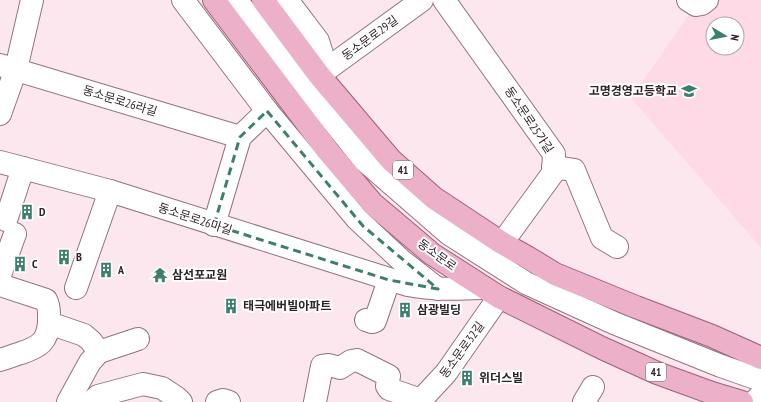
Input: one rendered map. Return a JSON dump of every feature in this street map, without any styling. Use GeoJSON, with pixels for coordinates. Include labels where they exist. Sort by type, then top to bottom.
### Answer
{"type":"FeatureCollection","features":[{"type":"Feature","properties":{"kind":"main road","name":"동소문로"},"geometry":{"type":"LineString","coordinates":[[214,0],[328,151],[373,204],[432,254],[491,292],[602,348],[657,373],[742,402]]}},
{"type":"Feature","properties":{"kind":"main road","name":"41"},"geometry":{"type":"LineString","coordinates":[[263,0],[319,75],[391,160],[434,198],[502,244],[528,257],[555,274],[712,336],[761,358]]}},
{"type":"Feature","properties":{"kind":"street"},"geometry":{"type":"LineString","coordinates":[[0,114],[8,67],[32,0]]}},
{"type":"Feature","properties":{"kind":"street"},"geometry":{"type":"LineString","coordinates":[[184,0],[267,111],[363,226],[402,261],[438,289]]}},
{"type":"Feature","properties":{"kind":"street"},"geometry":{"type":"LineString","coordinates":[[236,0],[365,161],[449,234],[533,286],[614,323],[721,366],[761,380]]}},
{"type":"Feature","properties":{"kind":"street"},"geometry":{"type":"LineString","coordinates":[[253,0],[342,116],[433,213],[530,273],[619,315],[663,327],[761,369]]}},
{"type":"Feature","properties":{"kind":"street"},"geometry":{"type":"LineString","coordinates":[[287,0],[318,41],[323,57],[319,75]]}},
{"type":"Feature","properties":{"kind":"street","name":"동소문로29길"},"geometry":{"type":"LineString","coordinates":[[319,75],[422,0]]}},
{"type":"Feature","properties":{"kind":"street","name":"동소문로25가길"},"geometry":{"type":"LineString","coordinates":[[444,0],[554,154],[553,173],[502,244]]}},
{"type":"Feature","properties":{"kind":"street"},"geometry":{"type":"LineString","coordinates":[[688,0],[696,6],[707,0]]}},
{"type":"Feature","properties":{"kind":"street","name":"동소문로26라길"},"geometry":{"type":"LineString","coordinates":[[8,67],[240,137]]}},
{"type":"Feature","properties":{"kind":"street"},"geometry":{"type":"LineString","coordinates":[[214,225],[240,137],[267,111]]}},
{"type":"Feature","properties":{"kind":"street","name":"동소문로26마길"},"geometry":{"type":"LineString","coordinates":[[0,162],[110,191],[389,280],[408,285],[438,289],[491,292]]}},
{"type":"Feature","properties":{"kind":"street"},"geometry":{"type":"LineString","coordinates":[[553,167],[574,170],[602,238],[617,247]]}},
{"type":"Feature","properties":{"kind":"street"},"geometry":{"type":"LineString","coordinates":[[0,275],[23,168]]}},
{"type":"Feature","properties":{"kind":"street"},"geometry":{"type":"LineString","coordinates":[[76,288],[110,191]]}},
{"type":"Feature","properties":{"kind":"street"},"geometry":{"type":"LineString","coordinates":[[366,320],[372,322],[375,321],[389,280]]}},
{"type":"Feature","properties":{"kind":"street"},"geometry":{"type":"LineString","coordinates":[[0,285],[46,300],[49,307],[48,330],[44,339],[37,347],[0,360]]}},
{"type":"Feature","properties":{"kind":"street","name":"동소문로32길"},"geometry":{"type":"LineString","coordinates":[[315,402],[322,366],[329,365],[340,368],[354,360],[357,360],[389,376],[387,386],[389,389],[420,401],[446,373],[491,292]]}},
{"type":"Feature","properties":{"kind":"street"},"geometry":{"type":"LineString","coordinates":[[49,323],[84,335],[92,341],[99,352]]}},
{"type":"Feature","properties":{"kind":"street"},"geometry":{"type":"LineString","coordinates":[[68,402],[90,362],[99,352],[138,339]]}},
{"type":"Feature","properties":{"kind":"street"},"geometry":{"type":"LineString","coordinates":[[80,380],[94,399],[143,384],[162,388],[181,402]]}},
{"type":"Feature","properties":{"kind":"street"},"geometry":{"type":"LineString","coordinates":[[754,402],[761,396]]}},
{"type":"Feature","properties":{"kind":"street"},"geometry":{"type":"LineString","coordinates":[[217,402],[219,400],[223,400],[229,402]]}},
{"type":"Feature","properties":{"kind":"highlighted area"},"geometry":{"type":"Polygon","coordinates":[[[267,111],[363,226],[438,289],[389,280],[214,225],[240,137],[267,111]]]}},
{"type":"Feature","properties":{"kind":"shaded area"},"geometry":{"type":"Polygon","coordinates":[[[699,0],[761,0],[761,248],[631,98],[699,0]]]}},
{"type":"Feature","properties":{"kind":"place","name":"고명경영고등학교"},"geometry":{"type":"Point","coordinates":[689,91]}},
{"type":"Feature","properties":{"kind":"place","name":"D"},"geometry":{"type":"Point","coordinates":[27,212]}},
{"type":"Feature","properties":{"kind":"place","name":"B"},"geometry":{"type":"Point","coordinates":[64,257]}},
{"type":"Feature","properties":{"kind":"place","name":"C"},"geometry":{"type":"Point","coordinates":[20,264]}},
{"type":"Feature","properties":{"kind":"place","name":"A"},"geometry":{"type":"Point","coordinates":[106,270]}},
{"type":"Feature","properties":{"kind":"place","name":"삼선포교원"},"geometry":{"type":"Point","coordinates":[160,275]}},
{"type":"Feature","properties":{"kind":"place","name":"태극에버빌아파트"},"geometry":{"type":"Point","coordinates":[231,306]}},
{"type":"Feature","properties":{"kind":"place","name":"삼광빌딩"},"geometry":{"type":"Point","coordinates":[405,310]}},
{"type":"Feature","properties":{"kind":"place","name":"위더스빌"},"geometry":{"type":"Point","coordinates":[467,378]}}]}
